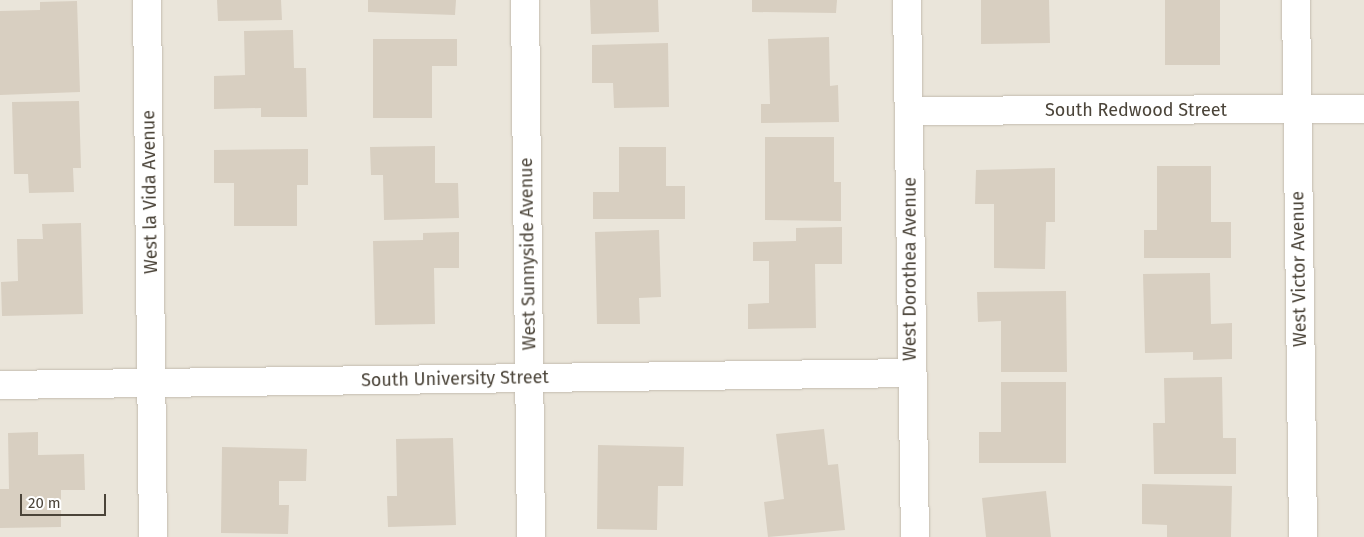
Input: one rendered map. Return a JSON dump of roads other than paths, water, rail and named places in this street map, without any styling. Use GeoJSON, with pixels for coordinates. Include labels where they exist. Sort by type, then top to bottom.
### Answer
{"type":"FeatureCollection","features":[{"type":"Feature","properties":{"kind":"street","name":"West la Vida Avenue"},"geometry":{"type":"LineString","coordinates":[[147,0],[153,537]]}},
{"type":"Feature","properties":{"kind":"street","name":"West Sunnyside Avenue"},"geometry":{"type":"LineString","coordinates":[[525,0],[531,537]]}},
{"type":"Feature","properties":{"kind":"street","name":"West Dorothea Avenue"},"geometry":{"type":"LineString","coordinates":[[907,0],[911,373],[915,537]]}},
{"type":"Feature","properties":{"kind":"street","name":"West Victor Avenue"},"geometry":{"type":"LineString","coordinates":[[1296,0],[1303,537]]}},
{"type":"Feature","properties":{"kind":"street","name":"South Redwood Street"},"geometry":{"type":"LineString","coordinates":[[909,111],[1364,109]]}},
{"type":"Feature","properties":{"kind":"street","name":"South University Street"},"geometry":{"type":"LineString","coordinates":[[0,385],[911,373]]}}]}
